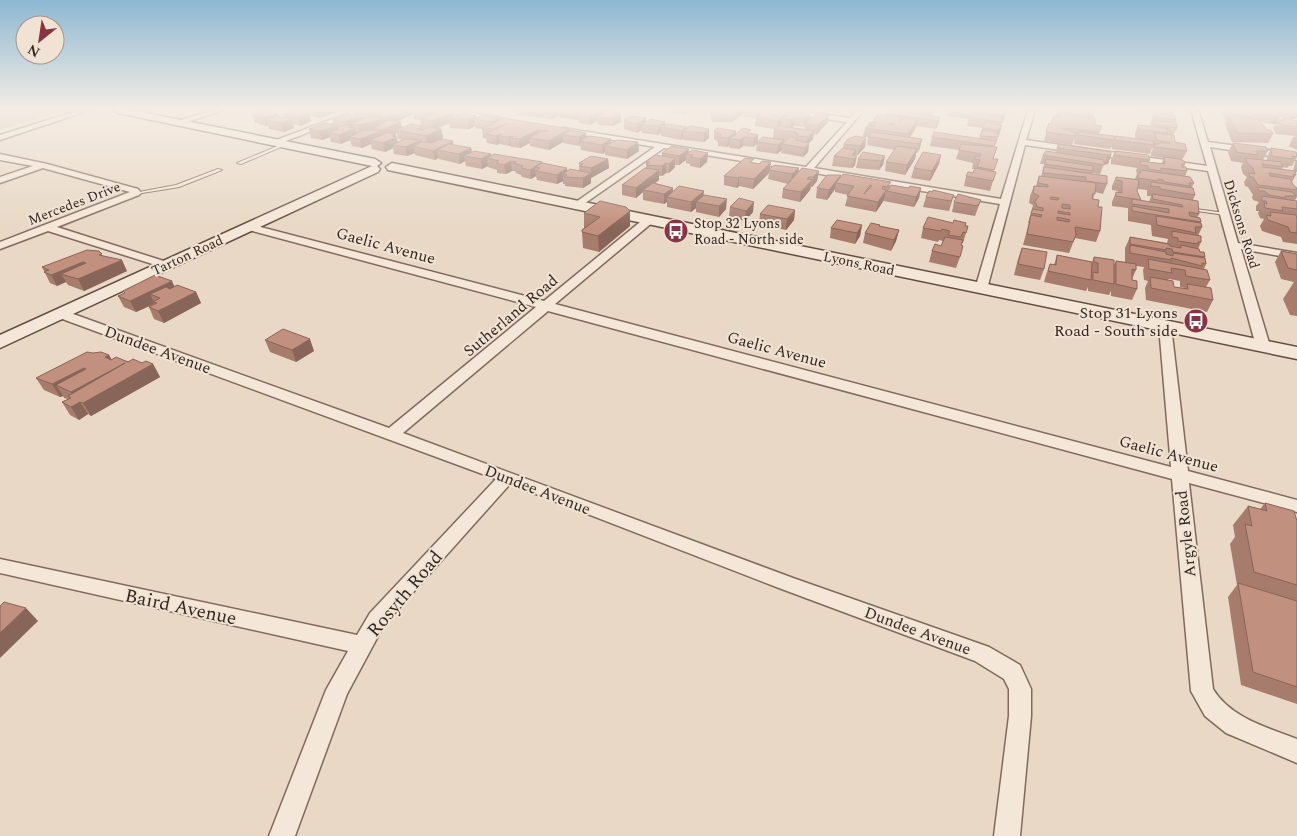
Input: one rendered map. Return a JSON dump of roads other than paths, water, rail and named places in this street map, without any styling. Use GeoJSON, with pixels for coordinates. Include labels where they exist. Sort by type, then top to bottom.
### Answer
{"type":"FeatureCollection","features":[{"type":"Feature","properties":{"kind":"street"},"geometry":{"type":"LineString","coordinates":[[305,149],[374,166]]}},
{"type":"Feature","properties":{"kind":"street"},"geometry":{"type":"LineString","coordinates":[[578,204],[658,149]]}},
{"type":"Feature","properties":{"kind":"street"},"geometry":{"type":"LineString","coordinates":[[680,149],[1004,202]]}},
{"type":"Feature","properties":{"kind":"street"},"geometry":{"type":"LineString","coordinates":[[808,170],[826,149]]}},
{"type":"Feature","properties":{"kind":"street"},"geometry":{"type":"LineString","coordinates":[[981,289],[1019,149]]}},
{"type":"Feature","properties":{"kind":"street"},"geometry":{"type":"LineString","coordinates":[[1070,149],[1211,169]]}},
{"type":"Feature","properties":{"kind":"street","name":"Dicksons Road"},"geometry":{"type":"LineString","coordinates":[[1206,149],[1263,346]]}},
{"type":"Feature","properties":{"kind":"street"},"geometry":{"type":"LineString","coordinates":[[1240,149],[1297,157]]}},
{"type":"Feature","properties":{"kind":"street","name":"Mercedes Drive"},"geometry":{"type":"LineString","coordinates":[[0,157],[44,166],[128,188],[136,193]]}},
{"type":"Feature","properties":{"kind":"street"},"geometry":{"type":"LineString","coordinates":[[0,180],[44,166]]}},
{"type":"Feature","properties":{"kind":"street","name":"Lyons Road"},"geometry":{"type":"LineString","coordinates":[[374,166],[392,167],[578,204],[1297,353]]}},
{"type":"Feature","properties":{"kind":"street","name":"Tarton Road"},"geometry":{"type":"LineString","coordinates":[[0,342],[249,227],[374,166]]}},
{"type":"Feature","properties":{"kind":"street","name":"Mercedes Drive"},"geometry":{"type":"LineString","coordinates":[[0,246],[136,193]]}},
{"type":"Feature","properties":{"kind":"street","name":"Sutherland Road"},"geometry":{"type":"LineString","coordinates":[[391,435],[649,220]]}},
{"type":"Feature","properties":{"kind":"street","name":"Gaelic Avenue"},"geometry":{"type":"LineString","coordinates":[[249,227],[1297,506]]}},
{"type":"Feature","properties":{"kind":"street"},"geometry":{"type":"LineString","coordinates":[[49,228],[166,264]]}},
{"type":"Feature","properties":{"kind":"street"},"geometry":{"type":"LineString","coordinates":[[1234,245],[1297,256]]}},
{"type":"Feature","properties":{"kind":"street","name":"Dundee Avenue"},"geometry":{"type":"LineString","coordinates":[[61,314],[507,477],[786,583],[982,654],[1012,672],[1020,689],[1020,716],[1008,836]]}},
{"type":"Feature","properties":{"kind":"street","name":"Argyle Road"},"geometry":{"type":"LineString","coordinates":[[1165,326],[1202,691],[1213,709],[1234,725],[1297,751]]}},
{"type":"Feature","properties":{"kind":"street","name":"Rosyth Road"},"geometry":{"type":"LineString","coordinates":[[282,836],[337,690],[377,619],[507,477]]}},
{"type":"Feature","properties":{"kind":"street","name":"Baird Avenue"},"geometry":{"type":"LineString","coordinates":[[0,566],[362,646]]}},
{"type":"Feature","properties":{"kind":"lane"},"geometry":{"type":"LineString","coordinates":[[239,163],[268,149]]}},
{"type":"Feature","properties":{"kind":"lane"},"geometry":{"type":"LineString","coordinates":[[136,193],[177,186],[220,170]]}},
{"type":"Feature","properties":{"kind":"lane"},"geometry":{"type":"LineString","coordinates":[[1186,208],[1225,214]]}},
{"type":"Feature","properties":{"kind":"place","name":"Stop 32 Lyons Road - North side"},"geometry":{"type":"Point","coordinates":[676,231]}},
{"type":"Feature","properties":{"kind":"place","name":"Stop 31 Lyons Road - South side"},"geometry":{"type":"Point","coordinates":[1196,321]}}]}
